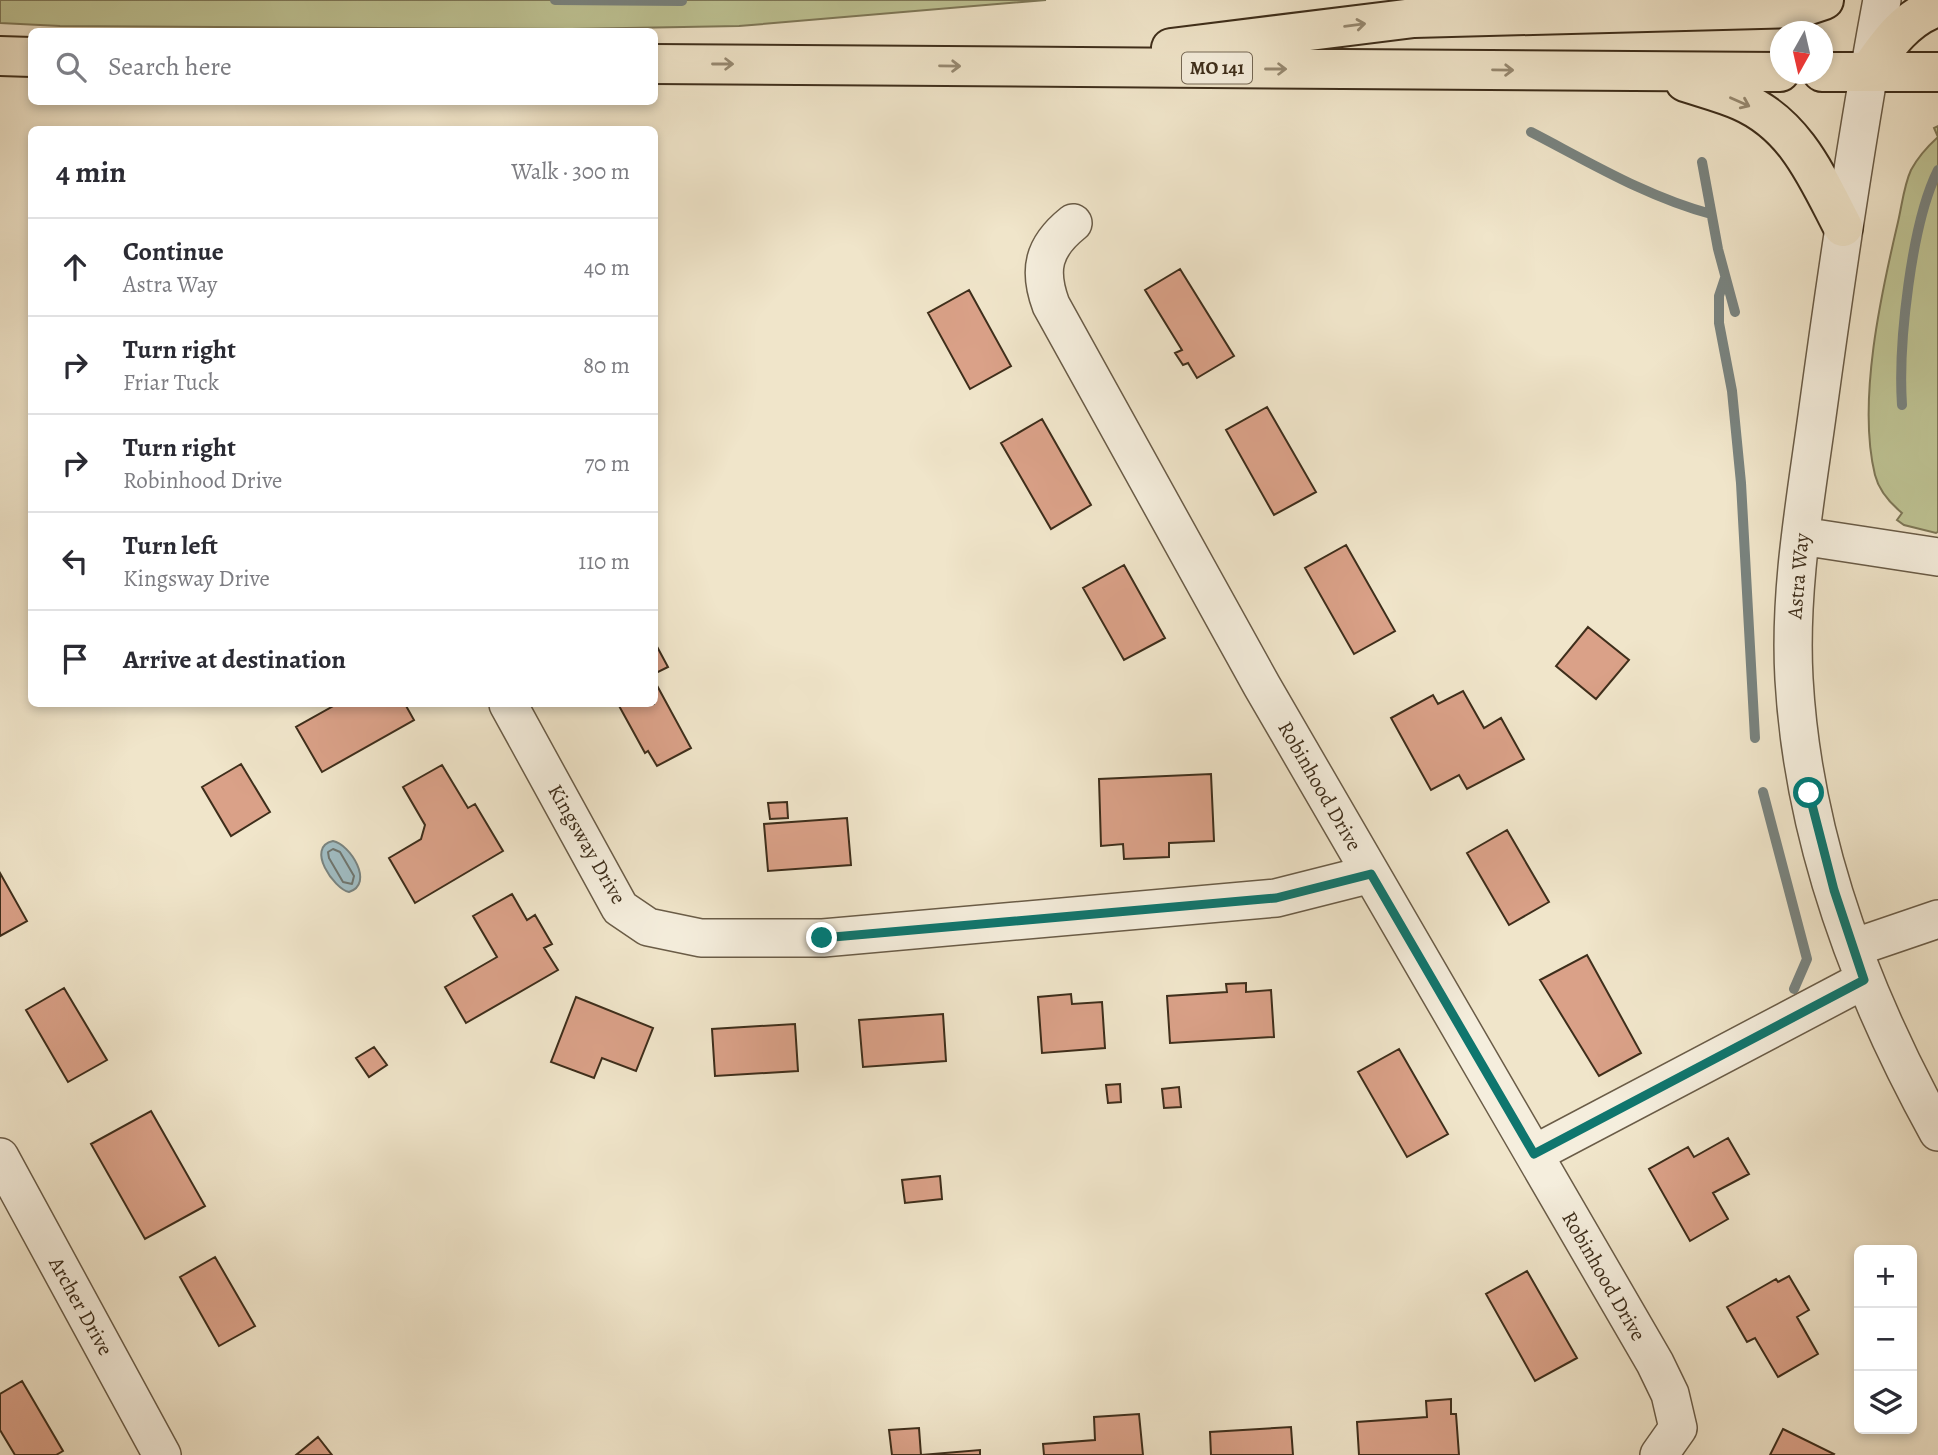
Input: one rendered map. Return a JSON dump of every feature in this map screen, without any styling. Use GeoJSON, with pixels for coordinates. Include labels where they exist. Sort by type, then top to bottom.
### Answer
{"type":"FeatureCollection","features":[{"type":"Feature","properties":{"kind":"highway"},"geometry":{"type":"LineString","coordinates":[[1020,67],[1413,18],[1800,8],[1824,0]]}},
{"type":"Feature","properties":{"kind":"highway"},"geometry":{"type":"LineString","coordinates":[[1869,71],[1888,43],[1909,22],[1938,7]]}},
{"type":"Feature","properties":{"kind":"highway"},"geometry":{"type":"LineString","coordinates":[[0,56],[28,57]]}},
{"type":"Feature","properties":{"kind":"highway","name":"MO 141"},"geometry":{"type":"LineString","coordinates":[[658,64],[1770,72]]}},
{"type":"Feature","properties":{"kind":"highway"},"geometry":{"type":"LineString","coordinates":[[1653,72],[1741,101],[1783,128],[1807,159],[1843,228]]}},
{"type":"Feature","properties":{"kind":"highway"},"geometry":{"type":"LineString","coordinates":[[1833,72],[1938,72]]}},
{"type":"Feature","properties":{"kind":"street","name":"Astra Way"},"geometry":{"type":"LineString","coordinates":[[1882,0],[1843,228],[1801,536],[1795,604],[1794,679],[1809,793],[1825,861],[1859,964],[1902,1063],[1938,1132]]}},
{"type":"Feature","properties":{"kind":"street","name":"Robinhood Drive"},"geometry":{"type":"LineString","coordinates":[[1073,223],[1059,234],[1046,258],[1045,288],[1051,305],[1262,686],[1655,1363],[1670,1394],[1678,1428],[1658,1455]]}},
{"type":"Feature","properties":{"kind":"street"},"geometry":{"type":"LineString","coordinates":[[1801,536],[1938,557]]}},
{"type":"Feature","properties":{"kind":"street","name":"Kingsway Drive"},"geometry":{"type":"LineString","coordinates":[[510,707],[620,908],[648,926],[701,939],[822,938],[1276,898],[1371,874]]}},
{"type":"Feature","properties":{"kind":"street"},"geometry":{"type":"LineString","coordinates":[[1534,1154],[1938,919]]}},
{"type":"Feature","properties":{"kind":"street","name":"Archer Drive"},"geometry":{"type":"LineString","coordinates":[[0,1157],[162,1455]]}},
{"type":"Feature","properties":{"kind":"green space"},"geometry":{"type":"Polygon","coordinates":[[[0,0],[1046,0],[739,26],[401,28],[60,26],[0,23],[0,0]]]}},
{"type":"Feature","properties":{"kind":"green space"},"geometry":{"type":"Polygon","coordinates":[[[1938,137],[1936,533],[1904,525],[1897,520],[1902,513],[1885,496],[1875,475],[1869,415],[1873,348],[1905,189],[1914,165],[1938,137]]]}},
{"type":"Feature","properties":{"kind":"water"},"geometry":{"type":"Polygon","coordinates":[[[333,841],[352,856],[360,873],[356,888],[349,892],[336,884],[322,859],[325,845],[333,841]]]}},
{"type":"Feature","properties":{"kind":"building"},"geometry":{"type":"Polygon","coordinates":[[[1180,269],[1234,356],[1197,378],[1188,363],[1183,365],[1175,353],[1182,350],[1145,290],[1180,269]]]}},
{"type":"Feature","properties":{"kind":"building"},"geometry":{"type":"Polygon","coordinates":[[[969,290],[1011,366],[970,389],[928,313],[969,290]]]}},
{"type":"Feature","properties":{"kind":"building"},"geometry":{"type":"Polygon","coordinates":[[[1267,407],[1316,492],[1274,515],[1226,430],[1267,407]]]}},
{"type":"Feature","properties":{"kind":"building"},"geometry":{"type":"Polygon","coordinates":[[[1042,419],[1091,505],[1051,529],[1001,443],[1042,419]]]}},
{"type":"Feature","properties":{"kind":"building"},"geometry":{"type":"Polygon","coordinates":[[[1346,545],[1395,631],[1354,654],[1305,568],[1346,545]]]}},
{"type":"Feature","properties":{"kind":"building"},"geometry":{"type":"Polygon","coordinates":[[[1124,565],[1165,638],[1124,660],[1083,588],[1124,565]]]}},
{"type":"Feature","properties":{"kind":"building"},"geometry":{"type":"Polygon","coordinates":[[[1588,627],[1629,660],[1596,699],[1556,666],[1588,627]]]}},
{"type":"Feature","properties":{"kind":"building"},"geometry":{"type":"Polygon","coordinates":[[[658,648],[668,667],[658,672],[658,648]]]}},
{"type":"Feature","properties":{"kind":"building"},"geometry":{"type":"Polygon","coordinates":[[[658,687],[691,748],[657,766],[648,751],[645,753],[620,707],[658,707],[658,687]]]}},
{"type":"Feature","properties":{"kind":"building"},"geometry":{"type":"Polygon","coordinates":[[[1463,691],[1484,728],[1501,718],[1524,759],[1467,789],[1459,775],[1431,790],[1391,718],[1433,695],[1438,704],[1463,691]]]}},
{"type":"Feature","properties":{"kind":"building"},"geometry":{"type":"Polygon","coordinates":[[[332,707],[407,707],[414,720],[322,772],[296,727],[332,707]]]}},
{"type":"Feature","properties":{"kind":"building"},"geometry":{"type":"Polygon","coordinates":[[[241,764],[270,812],[231,836],[202,787],[241,764]]]}},
{"type":"Feature","properties":{"kind":"building"},"geometry":{"type":"Polygon","coordinates":[[[442,765],[468,808],[475,804],[503,851],[415,903],[389,858],[421,839],[425,825],[403,787],[442,765]]]}},
{"type":"Feature","properties":{"kind":"building"},"geometry":{"type":"Polygon","coordinates":[[[1211,774],[1214,841],[1169,843],[1169,857],[1124,859],[1123,844],[1101,846],[1099,779],[1211,774]]]}},
{"type":"Feature","properties":{"kind":"building"},"geometry":{"type":"Polygon","coordinates":[[[787,802],[788,818],[770,819],[768,803],[787,802]]]}},
{"type":"Feature","properties":{"kind":"building"},"geometry":{"type":"Polygon","coordinates":[[[847,818],[851,865],[768,871],[764,824],[847,818]]]}},
{"type":"Feature","properties":{"kind":"building"},"geometry":{"type":"Polygon","coordinates":[[[1507,830],[1549,902],[1509,925],[1467,853],[1507,830]]]}},
{"type":"Feature","properties":{"kind":"building"},"geometry":{"type":"Polygon","coordinates":[[[0,873],[27,921],[0,936],[0,873]]]}},
{"type":"Feature","properties":{"kind":"building"},"geometry":{"type":"Polygon","coordinates":[[[512,894],[527,920],[535,915],[552,944],[544,948],[558,970],[466,1023],[445,987],[497,957],[473,916],[512,894]]]}},
{"type":"Feature","properties":{"kind":"building"},"geometry":{"type":"Polygon","coordinates":[[[1587,955],[1641,1053],[1599,1076],[1540,980],[1587,955]]]}},
{"type":"Feature","properties":{"kind":"building"},"geometry":{"type":"Polygon","coordinates":[[[1246,983],[1246,992],[1271,990],[1274,1037],[1170,1043],[1167,996],[1227,992],[1226,984],[1246,983]]]}},
{"type":"Feature","properties":{"kind":"building"},"geometry":{"type":"Polygon","coordinates":[[[64,988],[107,1060],[68,1082],[26,1010],[64,988]]]}},
{"type":"Feature","properties":{"kind":"building"},"geometry":{"type":"Polygon","coordinates":[[[1071,994],[1072,1004],[1102,1002],[1105,1048],[1042,1053],[1038,997],[1071,994]]]}},
{"type":"Feature","properties":{"kind":"building"},"geometry":{"type":"Polygon","coordinates":[[[576,997],[653,1028],[636,1071],[602,1058],[594,1078],[551,1062],[576,997]]]}},
{"type":"Feature","properties":{"kind":"building"},"geometry":{"type":"Polygon","coordinates":[[[943,1014],[946,1061],[863,1067],[859,1020],[943,1014]]]}},
{"type":"Feature","properties":{"kind":"building"},"geometry":{"type":"Polygon","coordinates":[[[795,1024],[798,1071],[715,1076],[712,1029],[795,1024]]]}},
{"type":"Feature","properties":{"kind":"building"},"geometry":{"type":"Polygon","coordinates":[[[374,1047],[387,1065],[369,1077],[356,1058],[374,1047]]]}},
{"type":"Feature","properties":{"kind":"building"},"geometry":{"type":"Polygon","coordinates":[[[1399,1049],[1448,1134],[1407,1157],[1358,1072],[1399,1049]]]}},
{"type":"Feature","properties":{"kind":"building"},"geometry":{"type":"Polygon","coordinates":[[[1120,1084],[1121,1102],[1108,1103],[1106,1085],[1120,1084]]]}},
{"type":"Feature","properties":{"kind":"building"},"geometry":{"type":"Polygon","coordinates":[[[1179,1087],[1181,1107],[1164,1108],[1162,1089],[1179,1087]]]}},
{"type":"Feature","properties":{"kind":"building"},"geometry":{"type":"Polygon","coordinates":[[[151,1111],[205,1206],[145,1239],[91,1144],[151,1111]]]}},
{"type":"Feature","properties":{"kind":"building"},"geometry":{"type":"Polygon","coordinates":[[[1728,1138],[1749,1174],[1713,1193],[1728,1219],[1690,1241],[1649,1169],[1688,1147],[1694,1157],[1728,1138]]]}},
{"type":"Feature","properties":{"kind":"building"},"geometry":{"type":"Polygon","coordinates":[[[940,1176],[942,1199],[905,1203],[902,1180],[940,1176]]]}},
{"type":"Feature","properties":{"kind":"building"},"geometry":{"type":"Polygon","coordinates":[[[215,1257],[255,1326],[219,1346],[180,1277],[215,1257]]]}},
{"type":"Feature","properties":{"kind":"building"},"geometry":{"type":"Polygon","coordinates":[[[1527,1271],[1577,1358],[1535,1381],[1486,1294],[1527,1271]]]}},
{"type":"Feature","properties":{"kind":"building"},"geometry":{"type":"Polygon","coordinates":[[[1789,1276],[1809,1310],[1797,1317],[1818,1354],[1778,1377],[1755,1338],[1747,1342],[1727,1307],[1776,1279],[1778,1282],[1789,1276]]]}},
{"type":"Feature","properties":{"kind":"building"},"geometry":{"type":"Polygon","coordinates":[[[22,1381],[63,1451],[56,1455],[15,1455],[0,1430],[0,1394],[22,1381]]]}},
{"type":"Feature","properties":{"kind":"building"},"geometry":{"type":"Polygon","coordinates":[[[1451,1399],[1451,1414],[1456,1414],[1459,1455],[1359,1455],[1357,1422],[1427,1417],[1426,1401],[1451,1399]]]}},
{"type":"Feature","properties":{"kind":"building"},"geometry":{"type":"Polygon","coordinates":[[[1139,1414],[1143,1455],[1044,1455],[1043,1444],[1095,1440],[1094,1417],[1139,1414]]]}},
{"type":"Feature","properties":{"kind":"building"},"geometry":{"type":"Polygon","coordinates":[[[1291,1427],[1293,1455],[1211,1455],[1210,1432],[1291,1427]]]}},
{"type":"Feature","properties":{"kind":"building"},"geometry":{"type":"Polygon","coordinates":[[[919,1428],[921,1455],[892,1455],[889,1430],[919,1428]]]}},
{"type":"Feature","properties":{"kind":"building"},"geometry":{"type":"Polygon","coordinates":[[[1783,1429],[1834,1454],[1770,1455],[1783,1429]]]}},
{"type":"Feature","properties":{"kind":"building"},"geometry":{"type":"Polygon","coordinates":[[[318,1437],[332,1455],[296,1455],[318,1437]]]}},
{"type":"Feature","properties":{"kind":"building"},"geometry":{"type":"Polygon","coordinates":[[[980,1450],[980,1455],[921,1455],[980,1450]]]}},
{"type":"Feature","properties":{"kind":"waterway"},"geometry":{"type":"LineString","coordinates":[[555,0],[682,1]]}},
{"type":"Feature","properties":{"kind":"waterway"},"geometry":{"type":"LineString","coordinates":[[1531,132],[1641,188],[1711,214]]}},
{"type":"Feature","properties":{"kind":"waterway"},"geometry":{"type":"LineString","coordinates":[[1702,162],[1718,249],[1735,312]]}},
{"type":"Feature","properties":{"kind":"waterway"},"geometry":{"type":"LineString","coordinates":[[1902,405],[1902,351],[1908,285],[1920,221],[1938,170]]}},
{"type":"Feature","properties":{"kind":"waterway"},"geometry":{"type":"LineString","coordinates":[[1725,278],[1719,296],[1719,323],[1732,391],[1741,483],[1755,738]]}},
{"type":"Feature","properties":{"kind":"waterway"},"geometry":{"type":"LineString","coordinates":[[1763,792],[1807,959],[1794,989]]}},
{"type":"Feature","properties":{"kind":"route"},"geometry":{"type":"LineString","coordinates":[[822,938],[1276,898],[1371,874],[1534,1154],[1864,980],[1825,861],[1809,793]]}}]}
